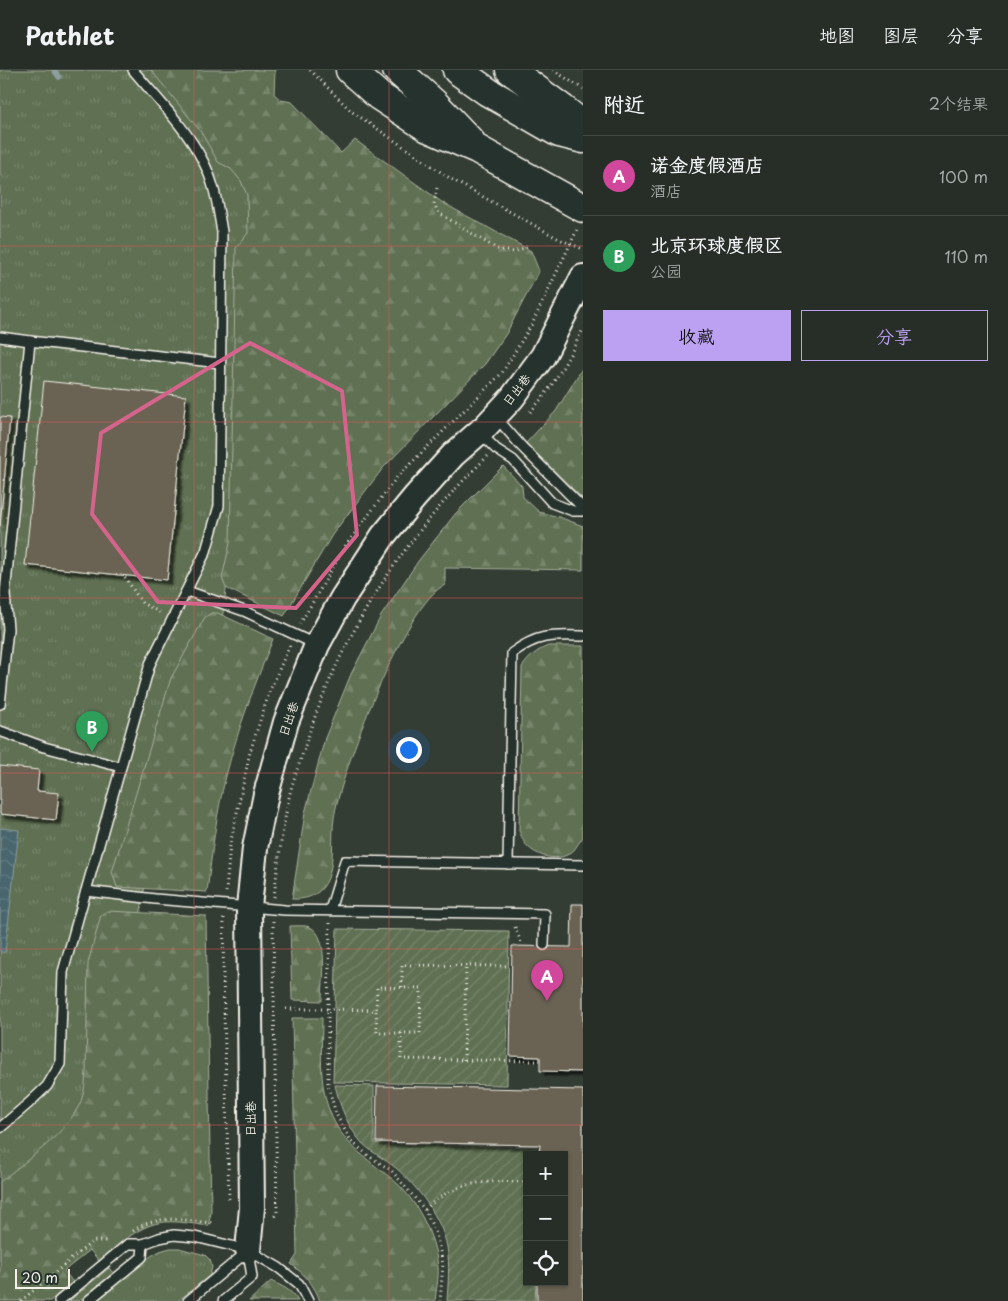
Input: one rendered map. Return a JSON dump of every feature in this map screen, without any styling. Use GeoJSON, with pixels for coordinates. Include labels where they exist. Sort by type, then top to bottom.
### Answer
{"type":"FeatureCollection","features":[{"type":"Feature","properties":{"kind":"main road"},"geometry":{"type":"LineString","coordinates":[[350,70],[379,96],[428,128],[477,149],[579,213]]}},
{"type":"Feature","properties":{"kind":"main road"},"geometry":{"type":"LineString","coordinates":[[397,70],[434,103],[477,149]]}},
{"type":"Feature","properties":{"kind":"main road"},"geometry":{"type":"LineString","coordinates":[[457,70],[488,92],[559,133],[583,139]]}},
{"type":"Feature","properties":{"kind":"main road"},"geometry":{"type":"LineString","coordinates":[[510,70],[583,126]]}},
{"type":"Feature","properties":{"kind":"street","name":"日出巷"},"geometry":{"type":"LineString","coordinates":[[248,1250],[252,1208],[249,907],[255,848],[266,794],[286,722],[317,645],[342,599],[383,536],[453,455],[495,427],[512,398],[543,356],[583,277]]}},
{"type":"Feature","properties":{"kind":"lane"},"geometry":{"type":"LineString","coordinates":[[0,1128],[47,1086],[60,1064],[62,972],[150,664],[206,551],[218,506],[222,232],[216,196],[204,162],[188,136],[133,70]]}},
{"type":"Feature","properties":{"kind":"lane"},"geometry":{"type":"LineString","coordinates":[[0,337],[220,363]]}},
{"type":"Feature","properties":{"kind":"lane"},"geometry":{"type":"LineString","coordinates":[[0,704],[8,629],[5,594],[30,341]]}},
{"type":"Feature","properties":{"kind":"lane"},"geometry":{"type":"LineString","coordinates":[[495,427],[496,449],[513,460],[552,503],[573,512],[583,510]]}},
{"type":"Feature","properties":{"kind":"lane"},"geometry":{"type":"LineString","coordinates":[[495,427],[522,447],[583,510]]}},
{"type":"Feature","properties":{"kind":"lane"},"geometry":{"type":"LineString","coordinates":[[187,591],[244,611],[317,645]]}},
{"type":"Feature","properties":{"kind":"lane"},"geometry":{"type":"LineString","coordinates":[[508,864],[512,653],[524,644],[550,635],[583,636]]}},
{"type":"Feature","properties":{"kind":"lane"},"geometry":{"type":"LineString","coordinates":[[0,731],[44,747],[121,767]]}},
{"type":"Feature","properties":{"kind":"lane"},"geometry":{"type":"LineString","coordinates":[[330,910],[345,860],[583,865]]}},
{"type":"Feature","properties":{"kind":"lane"},"geometry":{"type":"LineString","coordinates":[[86,891],[273,909],[545,914],[544,945]]}},
{"type":"Feature","properties":{"kind":"lane"},"geometry":{"type":"LineString","coordinates":[[59,1301],[128,1244],[143,1244],[174,1235],[195,1237],[248,1250],[279,1268],[299,1284],[308,1301]]}},
{"type":"Feature","properties":{"kind":"lane"},"geometry":{"type":"LineString","coordinates":[[88,1301],[142,1257],[143,1244]]}},
{"type":"Feature","properties":{"kind":"lane"},"geometry":{"type":"LineString","coordinates":[[188,1301],[248,1250]]}},
{"type":"Feature","properties":{"kind":"lane"},"geometry":{"type":"LineString","coordinates":[[223,1301],[252,1277],[248,1250]]}},
{"type":"Feature","properties":{"kind":"path"},"geometry":{"type":"LineString","coordinates":[[310,70],[351,111],[452,179],[559,239],[583,250]]}},
{"type":"Feature","properties":{"kind":"path"},"geometry":{"type":"LineString","coordinates":[[553,70],[583,89]]}},
{"type":"Feature","properties":{"kind":"path"},"geometry":{"type":"LineString","coordinates":[[437,188],[434,204],[438,213],[497,249],[514,252],[529,246]]}},
{"type":"Feature","properties":{"kind":"path"},"geometry":{"type":"LineString","coordinates":[[229,1204],[223,973],[225,905],[230,844],[250,752],[270,690],[306,612],[346,545],[397,477],[502,373],[532,324],[570,244],[579,213]]}},
{"type":"Feature","properties":{"kind":"path"},"geometry":{"type":"LineString","coordinates":[[495,427],[538,404],[566,364],[583,329]]}},
{"type":"Feature","properties":{"kind":"path"},"geometry":{"type":"LineString","coordinates":[[271,1220],[277,1213],[273,909],[279,852],[292,787],[313,719],[340,655],[375,592],[415,535],[464,479],[496,449]]}},
{"type":"Feature","properties":{"kind":"path"},"geometry":{"type":"LineString","coordinates":[[125,577],[142,603],[172,619]]}},
{"type":"Feature","properties":{"kind":"path"},"geometry":{"type":"LineString","coordinates":[[330,910],[328,1085],[336,1114],[351,1141],[370,1157],[391,1170],[424,1210],[436,1234],[443,1264],[440,1301]]}},
{"type":"Feature","properties":{"kind":"path"},"geometry":{"type":"LineString","coordinates":[[402,987],[402,965],[509,966]]}},
{"type":"Feature","properties":{"kind":"path"},"geometry":{"type":"LineString","coordinates":[[464,1060],[466,966]]}},
{"type":"Feature","properties":{"kind":"path"},"geometry":{"type":"LineString","coordinates":[[402,987],[421,988],[420,1033],[377,1033],[377,988],[402,987]]}},
{"type":"Feature","properties":{"kind":"path"},"geometry":{"type":"LineString","coordinates":[[286,1009],[376,1010]]}},
{"type":"Feature","properties":{"kind":"path"},"geometry":{"type":"LineString","coordinates":[[401,1033],[401,1059],[536,1061]]}},
{"type":"Feature","properties":{"kind":"path"},"geometry":{"type":"LineString","coordinates":[[424,1210],[434,1200],[456,1188],[495,1182],[523,1182]]}},
{"type":"Feature","properties":{"kind":"highlighted area"},"geometry":{"type":"Polygon","coordinates":[[[250,343],[342,391],[357,535],[296,608],[158,602],[92,514],[101,433],[250,343]]]}},
{"type":"Feature","properties":{"kind":"green space"},"geometry":{"type":"Polygon","coordinates":[[[0,70],[166,70],[374,286],[237,509],[221,627],[146,878],[136,943],[125,1148],[0,1260],[0,70]]]}},
{"type":"Feature","properties":{"kind":"green space"},"geometry":{"type":"Polygon","coordinates":[[[151,70],[275,70],[274,94],[281,100],[292,102],[341,153],[355,140],[443,203],[531,251],[539,271],[506,334],[485,364],[383,468],[332,535],[284,616],[226,588],[222,578],[230,543],[236,248],[248,233],[247,195],[241,181],[231,169],[218,162],[201,132],[151,70]]]}},
{"type":"Feature","properties":{"kind":"green space"},"geometry":{"type":"Polygon","coordinates":[[[583,367],[583,499],[526,443],[556,411],[583,367]]]}},
{"type":"Feature","properties":{"kind":"green space"},"geometry":{"type":"Polygon","coordinates":[[[503,466],[522,486],[523,497],[539,512],[583,526],[583,570],[445,568],[445,585],[429,598],[412,622],[394,654],[361,729],[348,765],[334,818],[328,878],[322,888],[314,895],[292,899],[305,813],[325,738],[351,674],[381,616],[419,560],[456,513],[503,466]]]}},
{"type":"Feature","properties":{"kind":"green space"},"geometry":{"type":"Polygon","coordinates":[[[211,613],[218,613],[273,639],[241,723],[226,776],[217,819],[207,892],[117,887],[112,872],[171,678],[205,617],[211,613]]]}},
{"type":"Feature","properties":{"kind":"green space"},"geometry":{"type":"Polygon","coordinates":[[[548,646],[583,646],[583,837],[574,850],[562,857],[555,858],[534,852],[524,842],[519,831],[522,667],[534,654],[548,646]]]}},
{"type":"Feature","properties":{"kind":"green space"},"geometry":{"type":"Polygon","coordinates":[[[108,911],[206,916],[211,1213],[208,1226],[165,1222],[147,1227],[130,1236],[99,1261],[90,1250],[64,1271],[73,1282],[50,1301],[0,1301],[0,1182],[62,1130],[81,1100],[85,1087],[86,1072],[88,963],[101,915],[108,911]]]}},
{"type":"Feature","properties":{"kind":"green space"},"geometry":{"type":"Polygon","coordinates":[[[290,926],[310,927],[316,932],[320,940],[324,960],[322,1001],[292,1000],[290,926]]]}},
{"type":"Feature","properties":{"kind":"green space"},"geometry":{"type":"Polygon","coordinates":[[[337,929],[509,931],[507,1085],[333,1082],[337,929]]]}},
{"type":"Feature","properties":{"kind":"green space"},"geometry":{"type":"Polygon","coordinates":[[[292,1018],[322,1018],[322,1078],[330,1112],[335,1123],[348,1141],[364,1157],[400,1186],[423,1218],[433,1242],[438,1267],[435,1301],[320,1301],[308,1280],[291,1264],[297,1255],[292,1018]]]}},
{"type":"Feature","properties":{"kind":"green space"},"geometry":{"type":"Polygon","coordinates":[[[335,1085],[374,1086],[374,1143],[539,1147],[538,1151],[523,1151],[523,1286],[536,1286],[535,1301],[447,1301],[448,1254],[440,1226],[428,1204],[413,1184],[392,1165],[362,1143],[352,1130],[339,1101],[335,1085]]]}},
{"type":"Feature","properties":{"kind":"green space"},"geometry":{"type":"Polygon","coordinates":[[[170,1248],[179,1248],[205,1255],[210,1260],[212,1267],[210,1275],[178,1301],[97,1301],[151,1256],[170,1248]]]}},
{"type":"Feature","properties":{"kind":"green space"},"geometry":{"type":"Polygon","coordinates":[[[109,1268],[113,1273],[79,1301],[69,1301],[109,1268]]]}},
{"type":"Feature","properties":{"kind":"green space"},"geometry":{"type":"Polygon","coordinates":[[[271,1281],[290,1291],[298,1301],[249,1301],[271,1281]]]}},
{"type":"Feature","properties":{"kind":"water"},"geometry":{"type":"Polygon","coordinates":[[[0,828],[19,830],[5,952],[0,952],[0,828]]]}},
{"type":"Feature","properties":{"kind":"building"},"geometry":{"type":"Polygon","coordinates":[[[44,381],[186,396],[167,580],[25,565],[44,381]]]}},
{"type":"Feature","properties":{"kind":"building"},"geometry":{"type":"Polygon","coordinates":[[[0,417],[10,418],[0,526],[0,417]]]}},
{"type":"Feature","properties":{"kind":"building"},"geometry":{"type":"Polygon","coordinates":[[[0,766],[39,770],[37,791],[59,793],[56,820],[0,814],[0,766]]]}},
{"type":"Feature","properties":{"kind":"building"},"geometry":{"type":"Polygon","coordinates":[[[572,904],[583,904],[583,1072],[540,1071],[540,1057],[510,1056],[512,946],[571,947],[572,904]]]}},
{"type":"Feature","properties":{"kind":"building"},"geometry":{"type":"Polygon","coordinates":[[[377,1086],[583,1090],[583,1301],[537,1301],[537,1286],[568,1286],[568,1151],[539,1151],[540,1145],[376,1142],[377,1086]]]}},
{"type":"Feature","properties":{"kind":"waterway"},"geometry":{"type":"LineString","coordinates":[[54,70],[59,77]]}},
{"type":"Feature","properties":{"kind":"place","name":"北京环球度假区"},"geometry":{"type":"Point","coordinates":[92,752]}},
{"type":"Feature","properties":{"kind":"place","name":"诺金度假酒店"},"geometry":{"type":"Point","coordinates":[547,1001]}}]}
